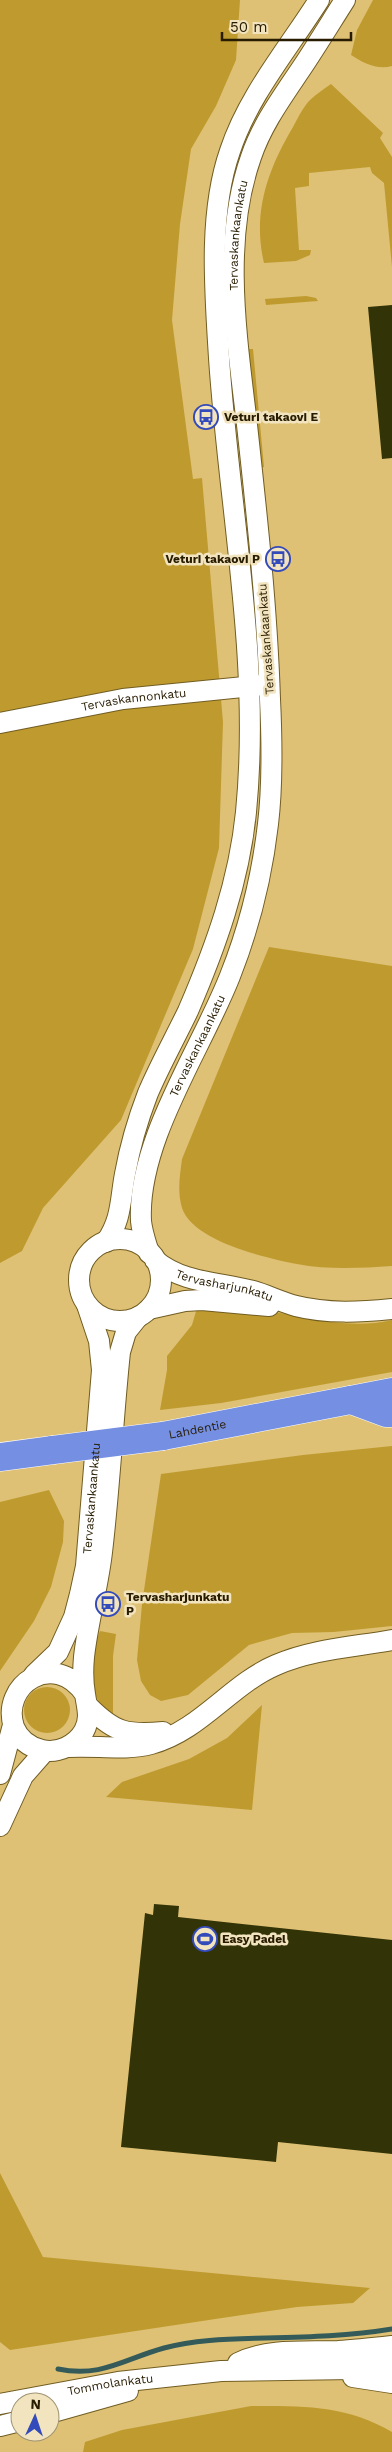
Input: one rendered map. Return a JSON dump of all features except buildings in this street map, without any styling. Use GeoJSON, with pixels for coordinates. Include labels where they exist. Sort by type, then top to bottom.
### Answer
{"type":"FeatureCollection","features":[{"type":"Feature","properties":{"kind":"highway","name":"Lahdentie"},"geometry":{"type":"LineString","coordinates":[[0,1457],[162,1436],[392,1392]]}},
{"type":"Feature","properties":{"kind":"highway"},"geometry":{"type":"LineString","coordinates":[[352,1400],[386,1413],[392,1412]]}},
{"type":"Feature","properties":{"kind":"street","name":"Tervaskankaankatu"},"geometry":{"type":"LineString","coordinates":[[152,1256],[141,1224],[141,1211],[154,1143],[165,1114],[230,976],[246,931],[262,866],[270,804],[260,686],[246,625],[221,390],[216,287],[217,219],[220,194],[229,152],[242,120],[319,0]]}},
{"type":"Feature","properties":{"kind":"street","name":"Tervaskankaankatu"},"geometry":{"type":"LineString","coordinates":[[106,1242],[117,1225],[133,1136],[148,1092],[187,1011],[221,929],[232,892],[246,815],[249,768],[260,686],[265,603],[237,334],[236,238],[244,182],[262,129],[345,0]]}},
{"type":"Feature","properties":{"kind":"street","name":"Tervaskannonkatu"},"geometry":{"type":"LineString","coordinates":[[0,723],[123,699],[260,686]]}},
{"type":"Feature","properties":{"kind":"street"},"geometry":{"type":"LineString","coordinates":[[114,1239],[128,1240],[142,1246],[152,1256],[159,1268],[161,1282],[158,1296],[144,1313],[124,1321],[110,1320],[96,1314],[87,1305],[80,1292],[78,1278],[82,1264],[89,1253],[114,1239]]}},
{"type":"Feature","properties":{"kind":"street","name":"Tervasharjunkatu"},"geometry":{"type":"LineString","coordinates":[[152,1256],[171,1271],[188,1278],[254,1291],[296,1306]]}},
{"type":"Feature","properties":{"kind":"street","name":"Tervasharjunkatu"},"geometry":{"type":"LineString","coordinates":[[144,1313],[186,1301],[202,1300],[343,1311],[392,1309]]}},
{"type":"Feature","properties":{"kind":"street","name":"Tervaskankaankatu"},"geometry":{"type":"LineString","coordinates":[[32,1676],[58,1652],[74,1617],[86,1566],[102,1370],[100,1341],[87,1305]]}},
{"type":"Feature","properties":{"kind":"street","name":"Tervaskankaankatu"},"geometry":{"type":"LineString","coordinates":[[87,1701],[84,1660],[102,1554],[120,1352],[126,1332],[144,1313]]}},
{"type":"Feature","properties":{"kind":"street"},"geometry":{"type":"LineString","coordinates":[[13,1725],[25,1743],[45,1751],[68,1746],[143,1746],[169,1737],[191,1724],[246,1682],[278,1664],[320,1652],[392,1640]]}},
{"type":"Feature","properties":{"kind":"street"},"geometry":{"type":"LineString","coordinates":[[0,1774],[13,1725],[11,1702],[16,1692],[32,1676],[42,1673],[62,1674],[79,1686],[87,1701],[105,1723],[115,1729],[131,1732],[167,1732],[191,1724]]}},
{"type":"Feature","properties":{"kind":"street"},"geometry":{"type":"LineString","coordinates":[[68,1746],[77,1740],[84,1730],[88,1719],[87,1701]]}},
{"type":"Feature","properties":{"kind":"street"},"geometry":{"type":"LineString","coordinates":[[0,1826],[23,1776],[45,1751]]}},
{"type":"Feature","properties":{"kind":"street"},"geometry":{"type":"LineString","coordinates":[[221,2371],[244,2360],[265,2355],[392,2346]]}},
{"type":"Feature","properties":{"kind":"street","name":"Tommolankatu"},"geometry":{"type":"LineString","coordinates":[[0,2404],[118,2382],[221,2371],[353,2369],[392,2365]]}},
{"type":"Feature","properties":{"kind":"street","name":"Tommolankatu"},"geometry":{"type":"LineString","coordinates":[[286,2370],[392,2383]]}},
{"type":"Feature","properties":{"kind":"street","name":"Tommolankatu"},"geometry":{"type":"LineString","coordinates":[[60,2410],[193,2375]]}},
{"type":"Feature","properties":{"kind":"shaded area"},"geometry":{"type":"Polygon","coordinates":[[[0,0],[240,0],[236,60],[216,106],[191,149],[180,224],[172,320],[193,479],[202,478],[223,722],[219,848],[193,949],[121,1120],[43,1208],[22,1251],[0,1263],[0,0]]]}},
{"type":"Feature","properties":{"kind":"shaded area"},"geometry":{"type":"Polygon","coordinates":[[[373,0],[392,0],[392,66],[370,65],[351,55],[357,30],[373,0]]]}},
{"type":"Feature","properties":{"kind":"shaded area"},"geometry":{"type":"Polygon","coordinates":[[[331,84],[383,133],[380,138],[392,157],[392,267],[384,183],[372,173],[370,167],[309,173],[309,186],[295,188],[299,250],[311,250],[310,255],[296,261],[264,263],[260,227],[261,209],[270,175],[284,143],[305,106],[331,84]]]}},
{"type":"Feature","properties":{"kind":"shaded area"},"geometry":{"type":"Polygon","coordinates":[[[306,296],[316,298],[318,301],[266,305],[265,299],[306,296]]]}},
{"type":"Feature","properties":{"kind":"shaded area"},"geometry":{"type":"Polygon","coordinates":[[[248,349],[253,349],[264,467],[259,468],[248,349]]]}},
{"type":"Feature","properties":{"kind":"shaded area"},"geometry":{"type":"Polygon","coordinates":[[[269,947],[392,966],[392,1266],[333,1268],[297,1264],[267,1257],[215,1239],[200,1230],[189,1220],[182,1208],[179,1189],[182,1159],[269,947]]]}},
{"type":"Feature","properties":{"kind":"shaded area"},"geometry":{"type":"Polygon","coordinates":[[[237,1307],[336,1323],[355,1324],[392,1320],[392,1372],[221,1403],[160,1410],[167,1370],[167,1356],[192,1325],[197,1308],[237,1307]]]}},
{"type":"Feature","properties":{"kind":"shaded area"},"geometry":{"type":"Polygon","coordinates":[[[392,1446],[392,1626],[334,1632],[292,1633],[249,1645],[188,1695],[161,1701],[150,1695],[141,1681],[137,1660],[142,1604],[161,1474],[303,1455],[392,1446]]]}},
{"type":"Feature","properties":{"kind":"shaded area"},"geometry":{"type":"Polygon","coordinates":[[[49,1490],[64,1521],[63,1542],[51,1587],[34,1621],[0,1671],[0,1502],[49,1490]]]}},
{"type":"Feature","properties":{"kind":"shaded area"},"geometry":{"type":"Polygon","coordinates":[[[100,1631],[116,1634],[113,1656],[113,1718],[104,1710],[98,1700],[91,1678],[93,1654],[100,1631]]]}},
{"type":"Feature","properties":{"kind":"shaded area"},"geometry":{"type":"Polygon","coordinates":[[[42,1687],[52,1687],[66,1697],[70,1710],[66,1723],[60,1729],[52,1733],[42,1733],[28,1723],[24,1715],[24,1705],[34,1691],[42,1687]]]}},
{"type":"Feature","properties":{"kind":"shaded area"},"geometry":{"type":"Polygon","coordinates":[[[262,1705],[252,1810],[106,1797],[122,1782],[189,1759],[227,1738],[262,1705]]]}},
{"type":"Feature","properties":{"kind":"shaded area"},"geometry":{"type":"Polygon","coordinates":[[[0,2173],[43,2257],[370,2288],[353,2303],[297,2307],[10,2350],[0,2342],[0,2173]]]}},
{"type":"Feature","properties":{"kind":"shaded area"},"geometry":{"type":"Polygon","coordinates":[[[251,2406],[306,2407],[341,2412],[358,2417],[392,2432],[392,2452],[83,2452],[85,2442],[122,2430],[251,2406]]]}},
{"type":"Feature","properties":{"kind":"waterway"},"geometry":{"type":"LineString","coordinates":[[58,2369],[73,2371],[100,2369],[164,2348],[202,2341],[329,2336],[392,2329]]}},
{"type":"Feature","properties":{"kind":"place","name":"Veturi takaovi E"},"geometry":{"type":"Point","coordinates":[206,417]}},
{"type":"Feature","properties":{"kind":"place","name":"Veturi takaovi P"},"geometry":{"type":"Point","coordinates":[278,559]}},
{"type":"Feature","properties":{"kind":"place","name":"Tervasharjunkatu P"},"geometry":{"type":"Point","coordinates":[108,1604]}},
{"type":"Feature","properties":{"kind":"place","name":"Easy Padel"},"geometry":{"type":"Point","coordinates":[205,1939]}}]}
